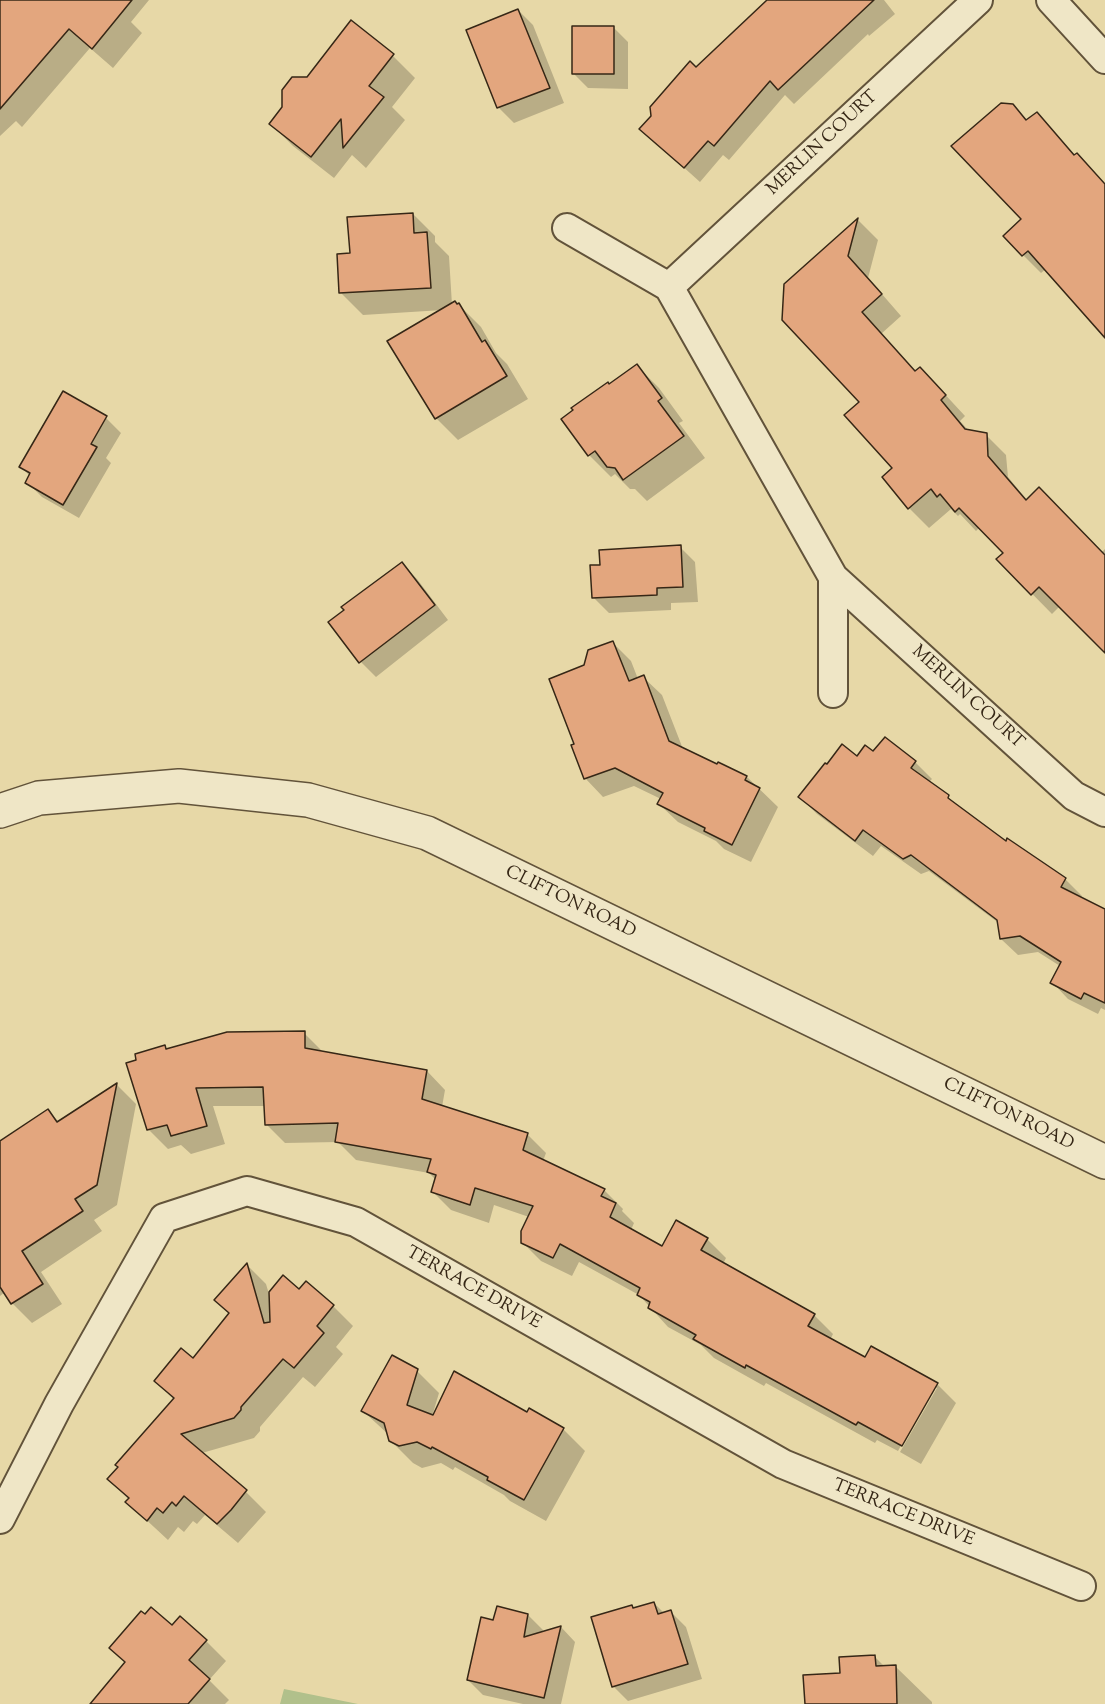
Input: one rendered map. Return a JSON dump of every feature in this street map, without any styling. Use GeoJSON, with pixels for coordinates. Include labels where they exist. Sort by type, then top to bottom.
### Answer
{"type":"FeatureCollection","features":[{"type":"Feature","properties":{"kind":"street","name":"MERLIN COURT"},"geometry":{"type":"LineString","coordinates":[[978,0],[669,287],[833,577],[1074,796],[1105,812]]}},
{"type":"Feature","properties":{"kind":"street"},"geometry":{"type":"LineString","coordinates":[[1051,0],[1105,59]]}},
{"type":"Feature","properties":{"kind":"street"},"geometry":{"type":"LineString","coordinates":[[567,228],[669,287]]}},
{"type":"Feature","properties":{"kind":"street","name":"MERLIN COURT"},"geometry":{"type":"LineString","coordinates":[[833,577],[833,693]]}},
{"type":"Feature","properties":{"kind":"street","name":"CLIFTON ROAD"},"geometry":{"type":"LineString","coordinates":[[0,812],[39,798],[179,786],[308,800],[427,833],[1105,1162]]}},
{"type":"Feature","properties":{"kind":"street","name":"TERRACE DRIVE"},"geometry":{"type":"LineString","coordinates":[[0,1519],[59,1404],[164,1218],[246,1191],[356,1222],[783,1464],[1081,1587]]}},
{"type":"Feature","properties":{"kind":"green space"},"geometry":{"type":"Polygon","coordinates":[[[284,1689],[358,1704],[280,1704],[284,1689]]]}},
{"type":"Feature","properties":{"kind":"building"},"geometry":{"type":"Polygon","coordinates":[[[0,0],[132,0],[92,49],[69,29],[0,109],[0,0]]]}},
{"type":"Feature","properties":{"kind":"building"},"geometry":{"type":"Polygon","coordinates":[[[767,0],[874,0],[778,90],[770,81],[714,146],[708,141],[684,168],[639,129],[651,116],[650,107],[690,61],[696,67],[767,0]]]}},
{"type":"Feature","properties":{"kind":"building"},"geometry":{"type":"Polygon","coordinates":[[[518,9],[550,88],[497,108],[466,30],[518,9]]]}},
{"type":"Feature","properties":{"kind":"building"},"geometry":{"type":"Polygon","coordinates":[[[351,20],[394,54],[369,86],[384,97],[343,148],[341,119],[311,157],[269,124],[282,107],[282,90],[292,77],[307,77],[351,20]]]}},
{"type":"Feature","properties":{"kind":"building"},"geometry":{"type":"Polygon","coordinates":[[[572,26],[614,26],[614,74],[572,74],[572,26]]]}},
{"type":"Feature","properties":{"kind":"building"},"geometry":{"type":"Polygon","coordinates":[[[1001,103],[1013,104],[1026,120],[1037,112],[1074,155],[1077,153],[1105,184],[1105,338],[1028,251],[1022,256],[1003,236],[1021,219],[951,146],[1001,103]]]}},
{"type":"Feature","properties":{"kind":"building"},"geometry":{"type":"Polygon","coordinates":[[[413,213],[414,233],[427,232],[431,288],[339,293],[337,254],[350,253],[347,217],[413,213]]]}},
{"type":"Feature","properties":{"kind":"building"},"geometry":{"type":"Polygon","coordinates":[[[858,218],[848,256],[882,294],[862,312],[915,371],[920,367],[946,395],[941,400],[965,429],[987,433],[988,456],[1026,500],[1039,487],[1105,555],[1105,653],[1039,587],[1031,595],[996,559],[1003,553],[959,508],[955,512],[940,494],[937,497],[931,489],[908,509],[882,477],[892,468],[844,415],[859,402],[782,320],[784,284],[858,218]]]}},
{"type":"Feature","properties":{"kind":"building"},"geometry":{"type":"Polygon","coordinates":[[[455,301],[459,303],[482,342],[485,340],[507,376],[435,419],[387,341],[455,301]]]}},
{"type":"Feature","properties":{"kind":"building"},"geometry":{"type":"Polygon","coordinates":[[[637,364],[662,398],[658,401],[684,436],[623,480],[615,468],[607,467],[595,451],[588,456],[561,419],[573,410],[571,408],[637,364]]]}},
{"type":"Feature","properties":{"kind":"building"},"geometry":{"type":"Polygon","coordinates":[[[63,391],[107,416],[91,444],[97,447],[63,505],[25,483],[30,473],[19,467],[63,391]]]}},
{"type":"Feature","properties":{"kind":"building"},"geometry":{"type":"Polygon","coordinates":[[[681,545],[683,587],[657,588],[657,595],[592,598],[590,565],[600,565],[599,550],[681,545]]]}},
{"type":"Feature","properties":{"kind":"building"},"geometry":{"type":"Polygon","coordinates":[[[402,562],[435,605],[359,663],[328,622],[344,610],[341,607],[402,562]]]}},
{"type":"Feature","properties":{"kind":"building"},"geometry":{"type":"Polygon","coordinates":[[[613,641],[629,681],[644,675],[669,741],[747,776],[745,780],[760,788],[732,845],[704,831],[705,828],[657,804],[663,793],[615,768],[584,779],[571,745],[574,744],[549,679],[584,665],[588,650],[613,641]]]}},
{"type":"Feature","properties":{"kind":"building"},"geometry":{"type":"Polygon","coordinates":[[[885,737],[916,761],[911,768],[949,795],[948,798],[1006,841],[1007,838],[1066,878],[1061,887],[1105,909],[1105,1003],[1084,993],[1081,999],[1050,983],[1061,962],[1020,936],[1000,939],[997,920],[911,855],[903,859],[863,830],[855,841],[798,797],[842,744],[857,756],[865,745],[873,751],[885,737]]]}},
{"type":"Feature","properties":{"kind":"building"},"geometry":{"type":"Polygon","coordinates":[[[305,1031],[305,1048],[427,1070],[422,1099],[528,1133],[523,1150],[605,1189],[601,1196],[616,1203],[610,1217],[662,1246],[676,1220],[708,1238],[701,1250],[815,1314],[808,1326],[865,1357],[871,1346],[938,1383],[902,1446],[858,1422],[856,1425],[693,1339],[696,1335],[648,1308],[650,1302],[637,1295],[640,1288],[560,1244],[553,1258],[521,1243],[521,1231],[533,1206],[475,1188],[470,1205],[431,1192],[436,1175],[427,1172],[431,1159],[335,1142],[338,1123],[265,1125],[263,1087],[196,1088],[207,1126],[171,1136],[167,1125],[147,1130],[126,1063],[136,1060],[135,1054],[165,1045],[166,1049],[227,1032],[305,1031]]]}},
{"type":"Feature","properties":{"kind":"building"},"geometry":{"type":"Polygon","coordinates":[[[117,1083],[97,1185],[75,1199],[83,1211],[22,1251],[43,1284],[11,1304],[0,1287],[0,1141],[48,1109],[57,1122],[117,1083]]]}},
{"type":"Feature","properties":{"kind":"building"},"geometry":{"type":"Polygon","coordinates":[[[247,1263],[264,1323],[270,1322],[269,1292],[283,1275],[299,1289],[306,1281],[334,1305],[317,1326],[324,1333],[294,1368],[283,1359],[234,1418],[181,1434],[247,1490],[231,1510],[217,1524],[184,1496],[176,1506],[172,1502],[163,1513],[157,1508],[147,1521],[125,1502],[129,1498],[107,1479],[118,1467],[115,1465],[174,1398],[154,1381],[181,1348],[193,1358],[229,1313],[214,1300],[247,1263]]]}},
{"type":"Feature","properties":{"kind":"building"},"geometry":{"type":"Polygon","coordinates":[[[392,1355],[418,1369],[407,1405],[433,1415],[454,1371],[527,1412],[529,1408],[564,1428],[524,1500],[487,1480],[488,1477],[432,1447],[431,1449],[417,1442],[399,1446],[389,1441],[384,1423],[361,1411],[392,1355]]]}},
{"type":"Feature","properties":{"kind":"building"},"geometry":{"type":"Polygon","coordinates":[[[654,1602],[658,1614],[671,1610],[688,1664],[612,1687],[591,1617],[632,1605],[633,1608],[654,1602]]]}},
{"type":"Feature","properties":{"kind":"building"},"geometry":{"type":"Polygon","coordinates":[[[497,1606],[528,1614],[524,1637],[561,1626],[544,1698],[467,1680],[481,1617],[493,1620],[497,1606]]]}},
{"type":"Feature","properties":{"kind":"building"},"geometry":{"type":"Polygon","coordinates":[[[151,1607],[172,1625],[180,1616],[207,1640],[189,1660],[210,1679],[188,1704],[90,1704],[125,1662],[109,1648],[141,1611],[145,1614],[151,1607]]]}},
{"type":"Feature","properties":{"kind":"building"},"geometry":{"type":"Polygon","coordinates":[[[875,1655],[876,1666],[896,1665],[897,1704],[805,1704],[803,1675],[840,1673],[839,1657],[875,1655]]]}}]}
